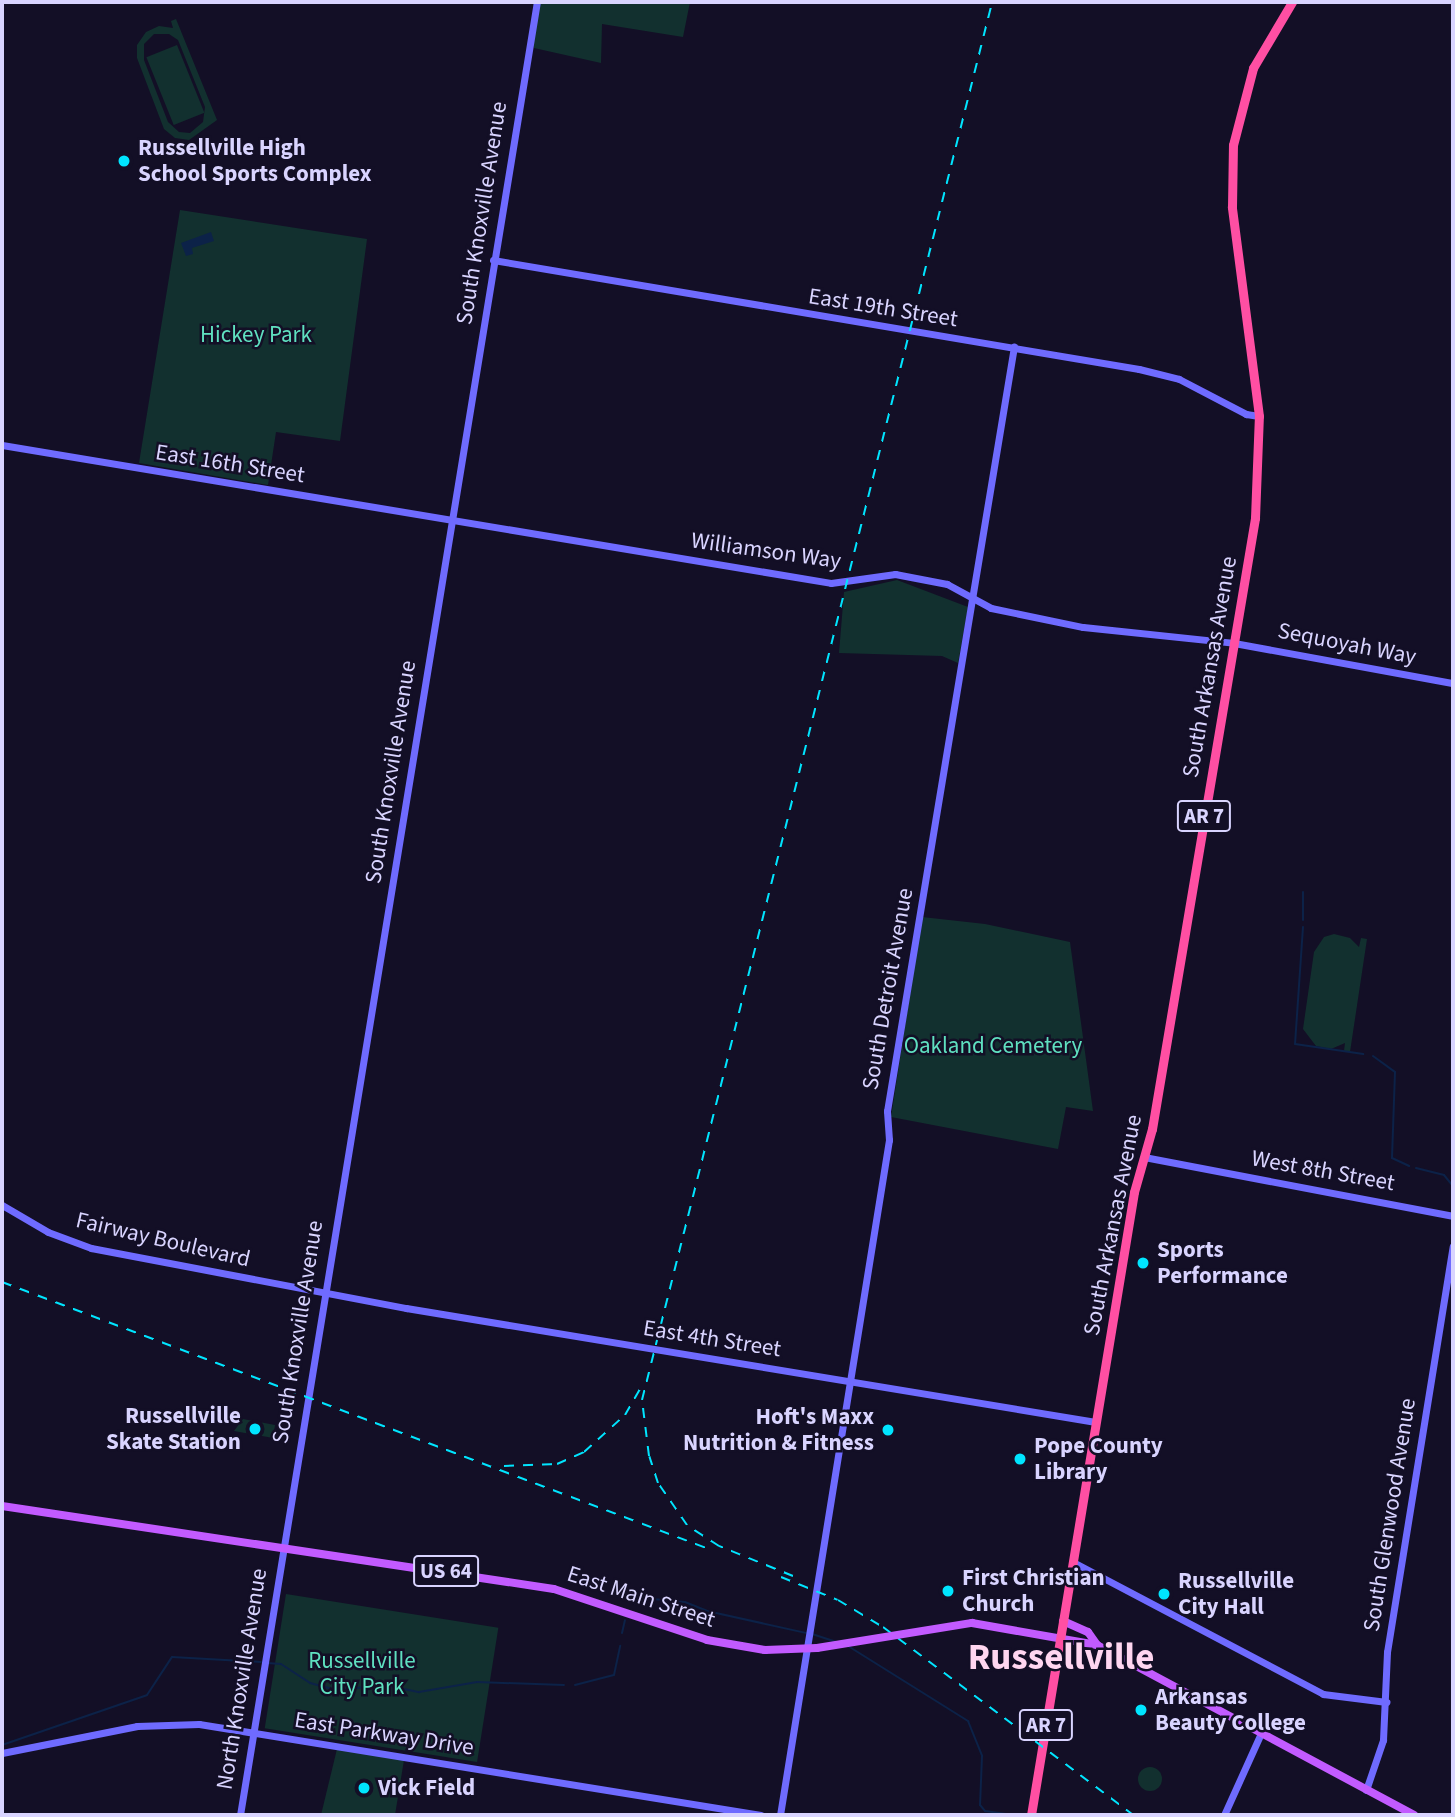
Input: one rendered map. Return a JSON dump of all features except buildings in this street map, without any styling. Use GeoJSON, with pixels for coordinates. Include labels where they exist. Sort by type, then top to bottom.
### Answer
{"type":"FeatureCollection","features":[{"type":"Feature","properties":{"kind":"highway","name":"South Arkansas Avenue"},"geometry":{"type":"LineString","coordinates":[[1060,1637],[1134,1192],[1144,1157],[1255,518],[1259,416],[1230,176],[1241,100],[1253,68],[1292,2]]}},
{"type":"Feature","properties":{"kind":"highway","name":"AR 7"},"geometry":{"type":"LineString","coordinates":[[1031,1815],[1060,1637]]}},
{"type":"Feature","properties":{"kind":"main road","name":"East Main Street"},"geometry":{"type":"LineString","coordinates":[[2,1506],[554,1589],[707,1640],[765,1650],[817,1648],[972,1623],[1060,1637]]}},
{"type":"Feature","properties":{"kind":"main road"},"geometry":{"type":"LineString","coordinates":[[1063,1621],[1088,1632],[1097,1645]]}},
{"type":"Feature","properties":{"kind":"main road","name":"US 64"},"geometry":{"type":"LineString","coordinates":[[1060,1637],[1097,1645],[1414,1815]]}},
{"type":"Feature","properties":{"kind":"street","name":"South Knoxville Avenue"},"geometry":{"type":"LineString","coordinates":[[282,1549],[537,2]]}},
{"type":"Feature","properties":{"kind":"street","name":"East 19th Street"},"geometry":{"type":"LineString","coordinates":[[493,260],[912,333],[1014,346],[1179,379],[1245,414],[1259,416]]}},
{"type":"Feature","properties":{"kind":"street","name":"South Detroit Avenue"},"geometry":{"type":"LineString","coordinates":[[780,1815],[888,1140],[887,1111],[1014,346]]}},
{"type":"Feature","properties":{"kind":"street","name":"East 16th Street"},"geometry":{"type":"LineString","coordinates":[[2,446],[451,521]]}},
{"type":"Feature","properties":{"kind":"street","name":"Williamson Way"},"geometry":{"type":"LineString","coordinates":[[451,521],[831,583],[895,574],[947,584],[1000,611],[1083,627],[1234,643]]}},
{"type":"Feature","properties":{"kind":"street","name":"Sequoyah Way"},"geometry":{"type":"LineString","coordinates":[[1234,643],[1453,682]]}},
{"type":"Feature","properties":{"kind":"street","name":"West 8th Street"},"geometry":{"type":"LineString","coordinates":[[1144,1157],[1453,1216]]}},
{"type":"Feature","properties":{"kind":"street","name":"Fairway Boulevard"},"geometry":{"type":"LineString","coordinates":[[2,1205],[48,1232],[91,1248],[323,1293]]}},
{"type":"Feature","properties":{"kind":"street","name":"South Glenwood Avenue"},"geometry":{"type":"LineString","coordinates":[[1366,1790],[1383,1740],[1387,1702],[1387,1652],[1453,1246]]}},
{"type":"Feature","properties":{"kind":"street","name":"East 4th Street"},"geometry":{"type":"LineString","coordinates":[[323,1293],[1096,1422]]}},
{"type":"Feature","properties":{"kind":"street","name":"North Knoxville Avenue"},"geometry":{"type":"LineString","coordinates":[[240,1815],[282,1549]]}},
{"type":"Feature","properties":{"kind":"street"},"geometry":{"type":"LineString","coordinates":[[1073,1562],[1317,1691],[1387,1702]]}},
{"type":"Feature","properties":{"kind":"street","name":"East Parkway Drive"},"geometry":{"type":"LineString","coordinates":[[2,1753],[158,1724],[199,1724],[761,1815]]}},
{"type":"Feature","properties":{"kind":"street"},"geometry":{"type":"LineString","coordinates":[[1224,1815],[1261,1733]]}},
{"type":"Feature","properties":{"kind":"green space"},"geometry":{"type":"Polygon","coordinates":[[[533,2],[690,2],[683,37],[602,24],[601,63],[534,48],[533,2]]]}},
{"type":"Feature","properties":{"kind":"green space"},"geometry":{"type":"Polygon","coordinates":[[[176,19],[217,120],[189,140],[175,138],[164,129],[137,58],[137,45],[146,32],[159,26],[173,28],[171,21],[176,19]],[[154,34],[144,44],[144,60],[168,122],[179,132],[190,133],[203,122],[205,107],[178,40],[169,34],[154,34]]]}},
{"type":"Feature","properties":{"kind":"green space"},"geometry":{"type":"Polygon","coordinates":[[[177,45],[204,113],[174,125],[146,57],[177,45]]]}},
{"type":"Feature","properties":{"kind":"green space","name":"Hickey Park"},"geometry":{"type":"Polygon","coordinates":[[[180,210],[367,239],[340,441],[276,432],[268,485],[139,463],[180,210]]]}},
{"type":"Feature","properties":{"kind":"green space"},"geometry":{"type":"Polygon","coordinates":[[[897,580],[968,607],[958,663],[942,656],[839,653],[844,592],[897,580]]]}},
{"type":"Feature","properties":{"kind":"green space","name":"Oakland Cemetery"},"geometry":{"type":"Polygon","coordinates":[[[922,917],[985,924],[1070,942],[1093,1111],[1066,1107],[1058,1149],[891,1117],[922,917]]]}},
{"type":"Feature","properties":{"kind":"green space"},"geometry":{"type":"Polygon","coordinates":[[[1334,934],[1350,938],[1359,947],[1361,938],[1367,939],[1350,1052],[1344,1051],[1345,1043],[1331,1049],[1316,1046],[1303,1029],[1314,952],[1324,937],[1334,934]]]}},
{"type":"Feature","properties":{"kind":"green space","name":"Russellville Skate Station"},"geometry":{"type":"Polygon","coordinates":[[[243,1419],[275,1425],[273,1438],[234,1431],[243,1419]]]}},
{"type":"Feature","properties":{"kind":"green space","name":"Russellville City Park"},"geometry":{"type":"Polygon","coordinates":[[[286,1594],[498,1628],[477,1762],[265,1728],[286,1594]]]}},
{"type":"Feature","properties":{"kind":"green space","name":"Vick Field"},"geometry":{"type":"Polygon","coordinates":[[[337,1749],[404,1760],[395,1815],[321,1815],[337,1749]]]}},
{"type":"Feature","properties":{"kind":"green space"},"geometry":{"type":"Polygon","coordinates":[[[1150,1767],[1161,1774],[1162,1779],[1155,1790],[1150,1791],[1139,1784],[1138,1779],[1145,1768],[1150,1767]]]}},
{"type":"Feature","properties":{"kind":"water"},"geometry":{"type":"Polygon","coordinates":[[[211,232],[214,241],[192,248],[193,254],[186,256],[181,243],[211,232]]]}},
{"type":"Feature","properties":{"kind":"waterway"},"geometry":{"type":"LineString","coordinates":[[1303,892],[1303,920]]}},
{"type":"Feature","properties":{"kind":"waterway"},"geometry":{"type":"LineString","coordinates":[[1303,927],[1295,1044],[1363,1054]]}},
{"type":"Feature","properties":{"kind":"waterway"},"geometry":{"type":"LineString","coordinates":[[1373,1056],[1395,1072],[1392,1158],[1409,1166]]}},
{"type":"Feature","properties":{"kind":"waterway"},"geometry":{"type":"LineString","coordinates":[[1416,1168],[1444,1175],[1453,1186]]}},
{"type":"Feature","properties":{"kind":"waterway"},"geometry":{"type":"LineString","coordinates":[[635,1604],[642,1598],[685,1602],[707,1611],[806,1633]]}},
{"type":"Feature","properties":{"kind":"waterway"},"geometry":{"type":"LineString","coordinates":[[622,1633],[625,1620]]}},
{"type":"Feature","properties":{"kind":"waterway"},"geometry":{"type":"LineString","coordinates":[[812,1634],[836,1642]]}},
{"type":"Feature","properties":{"kind":"waterway"},"geometry":{"type":"LineString","coordinates":[[575,1685],[614,1675],[620,1646]]}},
{"type":"Feature","properties":{"kind":"waterway"},"geometry":{"type":"LineString","coordinates":[[848,1646],[968,1721],[982,1756],[980,1805],[985,1811],[1015,1815]]}},
{"type":"Feature","properties":{"kind":"waterway"},"geometry":{"type":"LineString","coordinates":[[2,1745],[147,1695],[172,1657],[261,1662]]}},
{"type":"Feature","properties":{"kind":"waterway"},"geometry":{"type":"LineString","coordinates":[[267,1663],[281,1664],[310,1683],[337,1690],[385,1685],[419,1692],[477,1682],[564,1685]]}},
{"type":"Feature","properties":{"kind":"railway"},"geometry":{"type":"LineString","coordinates":[[793,1576],[719,1546],[687,1525],[658,1483],[649,1456],[642,1400],[992,2]]}},
{"type":"Feature","properties":{"kind":"railway"},"geometry":{"type":"LineString","coordinates":[[2,1282],[709,1549]]}},
{"type":"Feature","properties":{"kind":"railway"},"geometry":{"type":"LineString","coordinates":[[504,1466],[557,1464],[584,1452],[625,1415],[640,1389]]}},
{"type":"Feature","properties":{"kind":"railway"},"geometry":{"type":"LineString","coordinates":[[781,1577],[838,1600],[883,1627],[1133,1815]]}},
{"type":"Feature","properties":{"kind":"place","name":"Russellville High School Sports Complex"},"geometry":{"type":"Point","coordinates":[124,161]}},
{"type":"Feature","properties":{"kind":"place","name":"Sports Performance"},"geometry":{"type":"Point","coordinates":[1143,1263]}},
{"type":"Feature","properties":{"kind":"place","name":"Russellville Skate Station"},"geometry":{"type":"Point","coordinates":[255,1429]}},
{"type":"Feature","properties":{"kind":"place","name":"Hoft's Maxx Nutrition & Fitness"},"geometry":{"type":"Point","coordinates":[888,1430]}},
{"type":"Feature","properties":{"kind":"place","name":"Pope County Library"},"geometry":{"type":"Point","coordinates":[1020,1459]}},
{"type":"Feature","properties":{"kind":"place","name":"First Christian Church"},"geometry":{"type":"Point","coordinates":[948,1591]}},
{"type":"Feature","properties":{"kind":"place","name":"Russellville City Hall"},"geometry":{"type":"Point","coordinates":[1164,1594]}},
{"type":"Feature","properties":{"kind":"place","name":"Arkansas Beauty College"},"geometry":{"type":"Point","coordinates":[1141,1710]}},
{"type":"Feature","properties":{"kind":"place","name":"Vick Field"},"geometry":{"type":"Point","coordinates":[364,1788]}},
{"type":"Feature","properties":{"kind":"district","name":"Russellville"},"geometry":{"type":"Point","coordinates":[1061,1658]}}]}
